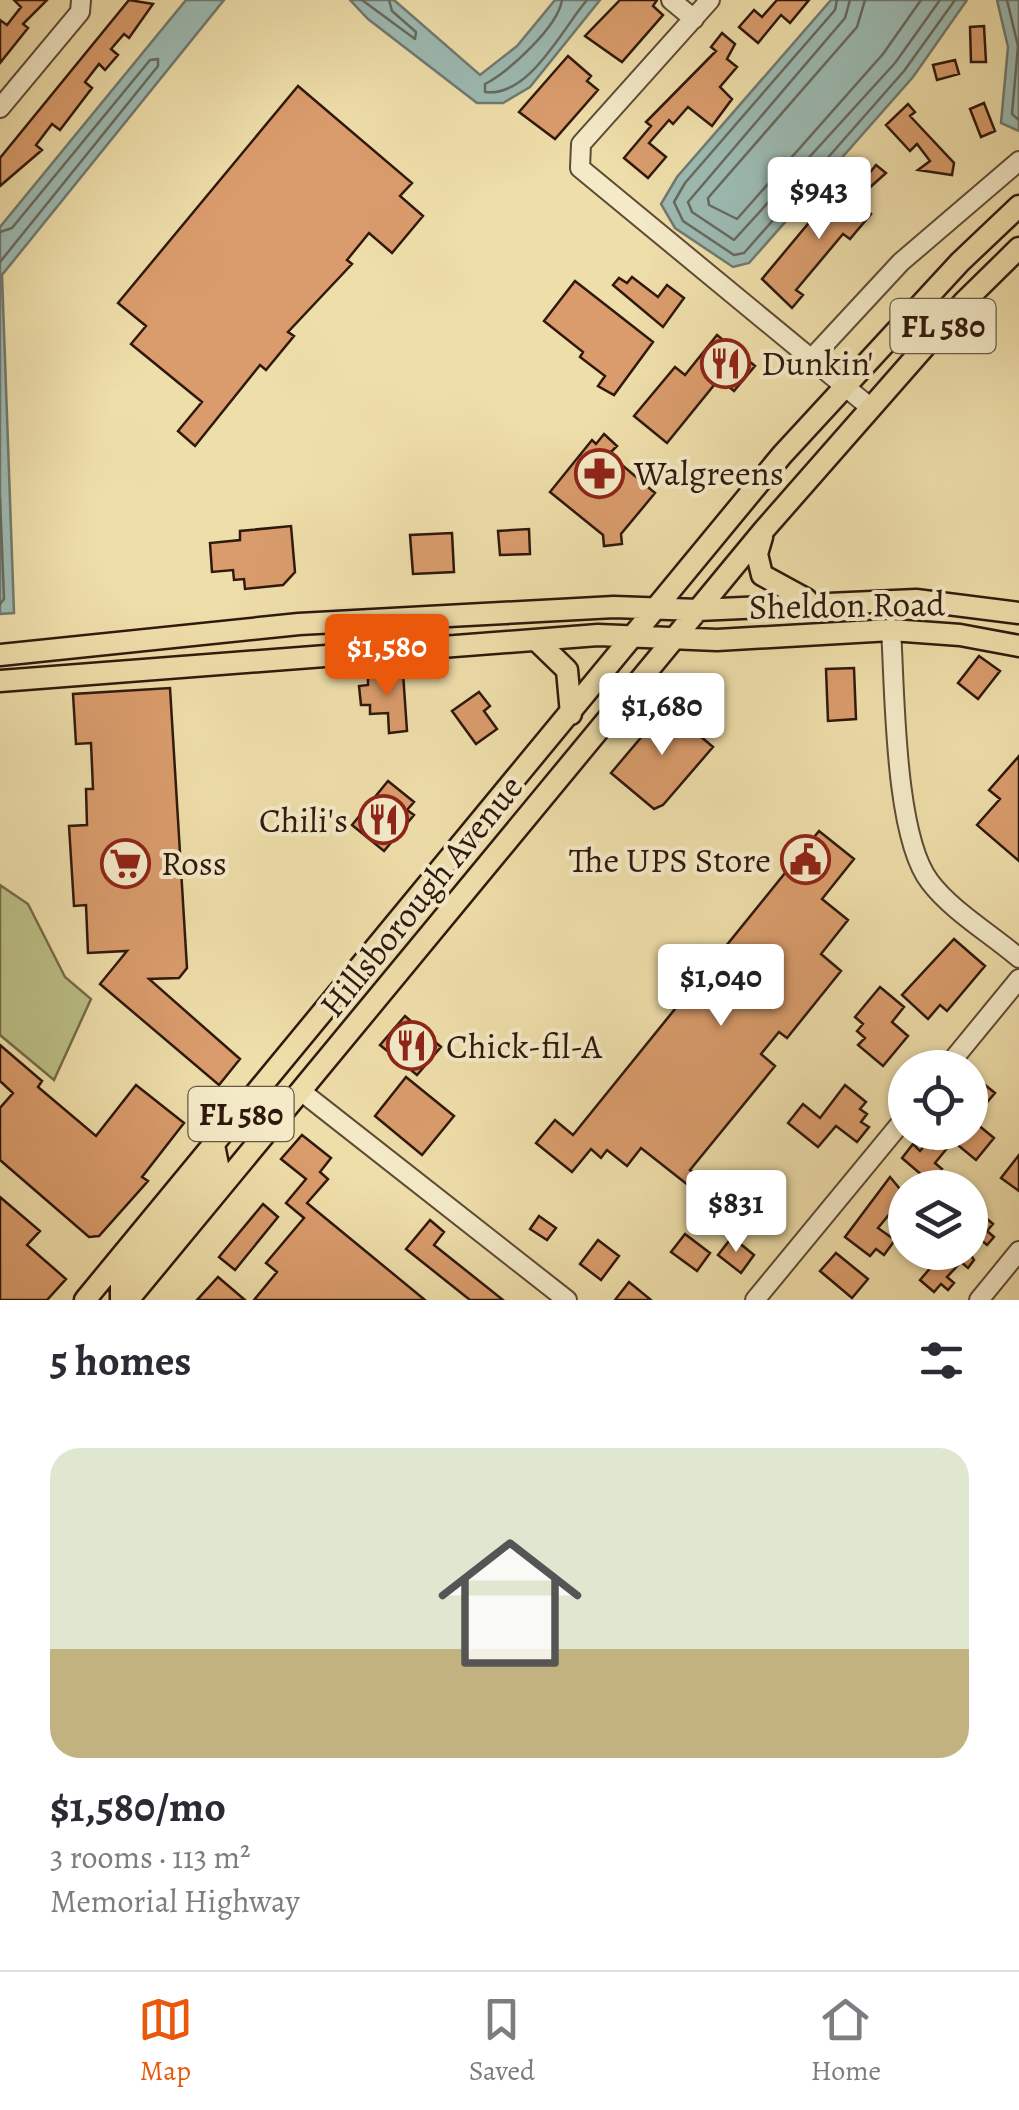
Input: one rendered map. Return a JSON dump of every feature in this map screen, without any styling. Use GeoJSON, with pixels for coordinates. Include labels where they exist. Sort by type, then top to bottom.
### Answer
{"type":"FeatureCollection","features":[{"type":"Feature","properties":{"kind":"main road","name":"FL 580"},"geometry":{"type":"LineString","coordinates":[[653,610],[846,385],[1019,206]]}},
{"type":"Feature","properties":{"kind":"main road","name":"FL 580"},"geometry":{"type":"LineString","coordinates":[[763,531],[964,303],[1019,248]]}},
{"type":"Feature","properties":{"kind":"main road","name":"Hillsborough Avenue"},"geometry":{"type":"LineString","coordinates":[[125,1300],[302,1092],[763,531]]}},
{"type":"Feature","properties":{"kind":"main road"},"geometry":{"type":"LineString","coordinates":[[763,531],[757,554],[762,575],[778,588],[812,602]]}},
{"type":"Feature","properties":{"kind":"main road","name":"Sheldon Road"},"geometry":{"type":"LineString","coordinates":[[0,656],[300,624],[614,608],[698,610],[916,600],[1019,613]]}},
{"type":"Feature","properties":{"kind":"main road","name":"Hillsborough Avenue"},"geometry":{"type":"LineString","coordinates":[[94,1295],[653,610]]}},
{"type":"Feature","properties":{"kind":"main road","name":"Sheldon Road"},"geometry":{"type":"LineString","coordinates":[[0,682],[190,669],[384,649],[632,636],[891,630],[960,635],[1019,646]]}},
{"type":"Feature","properties":{"kind":"main road"},"geometry":{"type":"LineString","coordinates":[[190,669],[194,637]]}},
{"type":"Feature","properties":{"kind":"main road"},"geometry":{"type":"LineString","coordinates":[[536,640],[568,670],[570,714]]}},
{"type":"Feature","properties":{"kind":"main road"},"geometry":{"type":"LineString","coordinates":[[396,926],[422,947]]}},
{"type":"Feature","properties":{"kind":"main road"},"geometry":{"type":"LineString","coordinates":[[251,1153],[256,1127],[314,1056],[316,1025]]}},
{"type":"Feature","properties":{"kind":"main road"},"geometry":{"type":"LineString","coordinates":[[125,1300],[121,1282],[218,1165],[214,1145]]}},
{"type":"Feature","properties":{"kind":"street"},"geometry":{"type":"LineString","coordinates":[[0,108],[80,12],[80,0]]}},
{"type":"Feature","properties":{"kind":"street"},"geometry":{"type":"LineString","coordinates":[[671,0],[694,19]]}},
{"type":"Feature","properties":{"kind":"street"},"geometry":{"type":"LineString","coordinates":[[710,0],[581,144],[580,168],[872,408]]}},
{"type":"Feature","properties":{"kind":"street"},"geometry":{"type":"LineString","coordinates":[[812,358],[901,262],[1019,161]]}},
{"type":"Feature","properties":{"kind":"street"},"geometry":{"type":"LineString","coordinates":[[891,630],[898,761],[904,800],[928,880],[1019,958]]}},
{"type":"Feature","properties":{"kind":"street"},"geometry":{"type":"LineString","coordinates":[[961,1050],[1019,979]]}},
{"type":"Feature","properties":{"kind":"street"},"geometry":{"type":"LineString","coordinates":[[302,1092],[567,1300]]}},
{"type":"Feature","properties":{"kind":"street"},"geometry":{"type":"LineString","coordinates":[[755,1300],[888,1139]]}},
{"type":"Feature","properties":{"kind":"street"},"geometry":{"type":"LineString","coordinates":[[979,1300],[1019,1251]]}},
{"type":"Feature","properties":{"kind":"green space"},"geometry":{"type":"Polygon","coordinates":[[[0,885],[28,904],[65,977],[91,999],[54,1080],[0,1035],[0,885]]]}},
{"type":"Feature","properties":{"kind":"water"},"geometry":{"type":"Polygon","coordinates":[[[186,0],[224,0],[2,275],[14,613],[0,614],[0,227],[186,0]]]}},
{"type":"Feature","properties":{"kind":"water"},"geometry":{"type":"Polygon","coordinates":[[[350,0],[394,0],[480,75],[517,46],[555,0],[600,0],[530,87],[503,103],[477,103],[368,19],[350,0]]]}},
{"type":"Feature","properties":{"kind":"water"},"geometry":{"type":"Polygon","coordinates":[[[831,0],[967,0],[913,77],[749,263],[733,267],[675,228],[661,204],[677,177],[831,0]]]}},
{"type":"Feature","properties":{"kind":"water"},"geometry":{"type":"Polygon","coordinates":[[[997,0],[1019,0],[1019,131],[1001,123],[1008,47],[997,0]]]}},
{"type":"Feature","properties":{"kind":"building"},"geometry":{"type":"Polygon","coordinates":[[[14,0],[47,0],[23,24],[28,28],[0,63],[0,20],[7,25],[21,7],[14,0]]]}},
{"type":"Feature","properties":{"kind":"building"},"geometry":{"type":"Polygon","coordinates":[[[129,0],[153,4],[129,38],[124,34],[111,49],[118,55],[105,70],[99,64],[85,82],[92,88],[60,130],[52,124],[36,145],[42,150],[0,186],[0,158],[129,0]]]}},
{"type":"Feature","properties":{"kind":"building"},"geometry":{"type":"Polygon","coordinates":[[[620,0],[657,0],[653,6],[663,15],[622,62],[585,36],[620,0]]]}},
{"type":"Feature","properties":{"kind":"building"},"geometry":{"type":"Polygon","coordinates":[[[777,0],[809,0],[790,23],[781,15],[758,43],[739,27],[754,10],[762,17],[777,0]]]}},
{"type":"Feature","properties":{"kind":"building"},"geometry":{"type":"Polygon","coordinates":[[[984,26],[986,62],[971,62],[970,27],[984,26]]]}},
{"type":"Feature","properties":{"kind":"building"},"geometry":{"type":"Polygon","coordinates":[[[722,33],[735,44],[727,59],[737,67],[720,87],[732,99],[712,126],[688,107],[673,124],[669,120],[649,143],[666,157],[648,178],[624,158],[651,126],[646,122],[716,51],[711,47],[722,33]]]}},
{"type":"Feature","properties":{"kind":"building"},"geometry":{"type":"Polygon","coordinates":[[[568,56],[591,76],[587,81],[598,90],[555,139],[519,112],[568,56]]]}},
{"type":"Feature","properties":{"kind":"building"},"geometry":{"type":"Polygon","coordinates":[[[955,60],[959,74],[937,80],[933,65],[955,60]]]}},
{"type":"Feature","properties":{"kind":"building"},"geometry":{"type":"Polygon","coordinates":[[[298,86],[412,183],[400,196],[423,216],[392,253],[369,233],[347,260],[352,264],[288,332],[294,336],[266,370],[260,365],[195,446],[178,431],[202,402],[131,344],[146,326],[118,303],[298,86]]]}},
{"type":"Feature","properties":{"kind":"building"},"geometry":{"type":"Polygon","coordinates":[[[984,103],[995,131],[981,137],[970,109],[984,103]]]}},
{"type":"Feature","properties":{"kind":"building"},"geometry":{"type":"Polygon","coordinates":[[[908,104],[915,112],[910,116],[954,163],[952,175],[918,170],[930,161],[917,144],[910,151],[886,125],[908,104]]]}},
{"type":"Feature","properties":{"kind":"building"},"geometry":{"type":"Polygon","coordinates":[[[876,165],[886,173],[858,198],[871,214],[850,239],[843,234],[796,290],[803,295],[792,308],[762,279],[827,201],[839,211],[876,165]]]}},
{"type":"Feature","properties":{"kind":"building"},"geometry":{"type":"Polygon","coordinates":[[[632,277],[658,297],[667,285],[684,298],[663,327],[613,285],[619,278],[627,283],[632,277]]]}},
{"type":"Feature","properties":{"kind":"building"},"geometry":{"type":"Polygon","coordinates":[[[575,281],[653,342],[614,395],[598,386],[605,376],[580,357],[583,352],[544,321],[575,281]]]}},
{"type":"Feature","properties":{"kind":"building"},"geometry":{"type":"Polygon","coordinates":[[[717,335],[755,366],[734,391],[719,379],[667,443],[634,416],[675,367],[685,375],[717,335]]]}},
{"type":"Feature","properties":{"kind":"building","name":"Walgreens"},"geometry":{"type":"Polygon","coordinates":[[[604,434],[617,446],[609,454],[655,493],[621,534],[622,544],[604,546],[603,535],[550,492],[592,440],[596,444],[604,434]]]}},
{"type":"Feature","properties":{"kind":"building"},"geometry":{"type":"Polygon","coordinates":[[[291,526],[295,572],[283,585],[245,589],[244,579],[234,580],[233,570],[212,572],[210,543],[240,540],[240,531],[291,526]]]}},
{"type":"Feature","properties":{"kind":"building"},"geometry":{"type":"Polygon","coordinates":[[[529,529],[530,554],[500,555],[498,531],[529,529]]]}},
{"type":"Feature","properties":{"kind":"building"},"geometry":{"type":"Polygon","coordinates":[[[452,533],[454,572],[413,574],[410,535],[452,533]]]}},
{"type":"Feature","properties":{"kind":"building"},"geometry":{"type":"Polygon","coordinates":[[[979,656],[1000,671],[978,699],[958,683],[979,656]]]}},
{"type":"Feature","properties":{"kind":"building"},"geometry":{"type":"Polygon","coordinates":[[[854,668],[856,719],[828,721],[826,669],[854,668]]]}},
{"type":"Feature","properties":{"kind":"building"},"geometry":{"type":"Polygon","coordinates":[[[403,673],[407,731],[389,733],[388,713],[370,714],[370,705],[361,705],[359,686],[368,685],[368,676],[403,673]]]}},
{"type":"Feature","properties":{"kind":"building"},"geometry":{"type":"Polygon","coordinates":[[[170,688],[187,968],[179,978],[149,979],[240,1059],[219,1085],[100,984],[127,951],[88,953],[86,905],[74,906],[69,826],[87,825],[86,789],[93,789],[91,743],[76,744],[73,694],[170,688]]]}},
{"type":"Feature","properties":{"kind":"building"},"geometry":{"type":"Polygon","coordinates":[[[479,692],[490,706],[484,711],[497,729],[476,744],[452,711],[479,692]]]}},
{"type":"Feature","properties":{"kind":"building"},"geometry":{"type":"Polygon","coordinates":[[[679,703],[687,709],[680,719],[713,747],[663,805],[654,809],[611,773],[666,708],[672,712],[679,703]]]}},
{"type":"Feature","properties":{"kind":"building"},"geometry":{"type":"Polygon","coordinates":[[[1019,756],[1019,861],[977,825],[1000,799],[989,790],[1019,756]]]}},
{"type":"Feature","properties":{"kind":"building","name":"Chili's"},"geometry":{"type":"Polygon","coordinates":[[[388,781],[414,802],[407,810],[414,815],[384,851],[352,825],[388,781]]]}},
{"type":"Feature","properties":{"kind":"building"},"geometry":{"type":"Polygon","coordinates":[[[819,831],[854,859],[822,899],[848,920],[821,954],[841,971],[787,1038],[779,1032],[761,1054],[775,1066],[690,1170],[697,1175],[688,1185],[641,1148],[627,1166],[607,1150],[601,1158],[591,1149],[572,1172],[536,1143],[555,1120],[573,1135],[819,831]]]}},
{"type":"Feature","properties":{"kind":"building"},"geometry":{"type":"Polygon","coordinates":[[[954,939],[985,966],[947,1011],[940,1005],[928,1019],[902,995],[954,939]]]}},
{"type":"Feature","properties":{"kind":"building"},"geometry":{"type":"Polygon","coordinates":[[[880,987],[904,1007],[892,1022],[908,1036],[896,1050],[888,1050],[883,1066],[858,1045],[865,1038],[857,1031],[863,1024],[855,1017],[880,987]]]}},
{"type":"Feature","properties":{"kind":"building","name":"Chick-fil-A"},"geometry":{"type":"Polygon","coordinates":[[[405,1016],[441,1047],[417,1075],[380,1045],[405,1016]]]}},
{"type":"Feature","properties":{"kind":"building"},"geometry":{"type":"Polygon","coordinates":[[[0,1045],[42,1081],[38,1087],[96,1136],[136,1085],[184,1123],[142,1177],[148,1181],[99,1236],[89,1237],[0,1160],[0,1108],[13,1093],[0,1081],[0,1045]]]}},
{"type":"Feature","properties":{"kind":"building"},"geometry":{"type":"Polygon","coordinates":[[[406,1077],[454,1116],[422,1155],[375,1116],[406,1077]]]}},
{"type":"Feature","properties":{"kind":"building"},"geometry":{"type":"Polygon","coordinates":[[[845,1085],[866,1102],[860,1109],[867,1114],[861,1122],[869,1127],[857,1142],[836,1126],[818,1147],[788,1123],[803,1104],[820,1118],[845,1085]]]}},
{"type":"Feature","properties":{"kind":"building"},"geometry":{"type":"Polygon","coordinates":[[[302,1135],[331,1158],[320,1172],[328,1179],[307,1203],[425,1300],[254,1300],[277,1272],[266,1263],[304,1218],[286,1203],[306,1179],[281,1159],[302,1135]]]}},
{"type":"Feature","properties":{"kind":"building"},"geometry":{"type":"Polygon","coordinates":[[[908,1150],[946,1150],[935,1163],[941,1170],[916,1170],[902,1158],[908,1150]]]}},
{"type":"Feature","properties":{"kind":"building"},"geometry":{"type":"Polygon","coordinates":[[[964,1150],[984,1150],[976,1160],[964,1150]]]}},
{"type":"Feature","properties":{"kind":"building"},"geometry":{"type":"Polygon","coordinates":[[[1019,1155],[1019,1191],[1001,1178],[1019,1155]]]}},
{"type":"Feature","properties":{"kind":"building"},"geometry":{"type":"Polygon","coordinates":[[[888,1180],[888,1216],[878,1228],[888,1235],[884,1255],[876,1249],[870,1256],[845,1237],[888,1180]]]}},
{"type":"Feature","properties":{"kind":"building"},"geometry":{"type":"Polygon","coordinates":[[[0,1197],[40,1231],[27,1245],[66,1279],[47,1300],[0,1300],[0,1197]]]}},
{"type":"Feature","properties":{"kind":"building"},"geometry":{"type":"Polygon","coordinates":[[[263,1204],[278,1217],[235,1270],[219,1257],[263,1204]]]}},
{"type":"Feature","properties":{"kind":"building"},"geometry":{"type":"Polygon","coordinates":[[[539,1216],[556,1228],[547,1240],[530,1229],[539,1216]]]}},
{"type":"Feature","properties":{"kind":"building"},"geometry":{"type":"Polygon","coordinates":[[[430,1220],[444,1232],[434,1245],[503,1300],[470,1300],[406,1249],[430,1220]]]}},
{"type":"Feature","properties":{"kind":"building"},"geometry":{"type":"Polygon","coordinates":[[[685,1234],[710,1253],[697,1271],[671,1252],[685,1234]]]}},
{"type":"Feature","properties":{"kind":"building"},"geometry":{"type":"Polygon","coordinates":[[[732,1237],[754,1255],[741,1273],[718,1255],[732,1237]]]}},
{"type":"Feature","properties":{"kind":"building"},"geometry":{"type":"Polygon","coordinates":[[[598,1240],[619,1256],[601,1280],[580,1264],[598,1240]]]}},
{"type":"Feature","properties":{"kind":"building"},"geometry":{"type":"Polygon","coordinates":[[[836,1253],[868,1279],[852,1298],[820,1271],[836,1253]]]}},
{"type":"Feature","properties":{"kind":"building"},"geometry":{"type":"Polygon","coordinates":[[[929,1270],[954,1270],[947,1277],[954,1283],[948,1290],[941,1284],[934,1292],[920,1280],[929,1270]]]}},
{"type":"Feature","properties":{"kind":"building"},"geometry":{"type":"Polygon","coordinates":[[[218,1277],[245,1300],[197,1300],[218,1277]]]}},
{"type":"Feature","properties":{"kind":"building"},"geometry":{"type":"Polygon","coordinates":[[[629,1282],[651,1300],[615,1300],[629,1282]]]}},
{"type":"Feature","properties":{"kind":"place","name":"Dunkin'"},"geometry":{"type":"Point","coordinates":[726,363]}},
{"type":"Feature","properties":{"kind":"place","name":"Walgreens"},"geometry":{"type":"Point","coordinates":[599,473]}},
{"type":"Feature","properties":{"kind":"place","name":"Chili's"},"geometry":{"type":"Point","coordinates":[383,820]}},
{"type":"Feature","properties":{"kind":"place","name":"The UPS Store"},"geometry":{"type":"Point","coordinates":[806,860]}},
{"type":"Feature","properties":{"kind":"place","name":"Ross"},"geometry":{"type":"Point","coordinates":[126,863]}},
{"type":"Feature","properties":{"kind":"place","name":"Chick-fil-A"},"geometry":{"type":"Point","coordinates":[411,1046]}}]}
